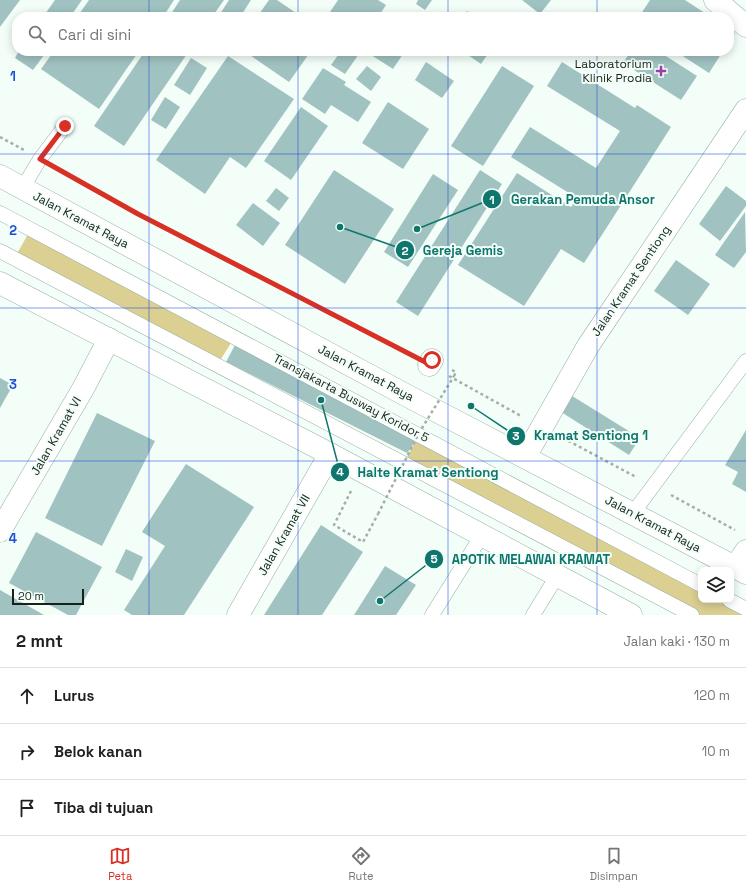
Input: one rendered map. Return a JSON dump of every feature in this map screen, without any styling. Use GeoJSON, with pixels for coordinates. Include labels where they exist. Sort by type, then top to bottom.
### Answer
{"type":"FeatureCollection","features":[{"type":"Feature","properties":{"kind":"main road"},"geometry":{"type":"LineString","coordinates":[[715,0],[729,12]]}},
{"type":"Feature","properties":{"kind":"main road"},"geometry":{"type":"LineString","coordinates":[[734,16],[746,26]]}},
{"type":"Feature","properties":{"kind":"main road","name":"Jalan Kramat Sentiong"},"geometry":{"type":"LineString","coordinates":[[525,457],[588,346],[746,110]]}},
{"type":"Feature","properties":{"kind":"main road","name":"Jalan Kramat Raya"},"geometry":{"type":"LineString","coordinates":[[0,176],[402,393],[633,514],[742,556]]}},
{"type":"Feature","properties":{"kind":"main road"},"geometry":{"type":"LineString","coordinates":[[0,283],[330,454],[631,615]]}},
{"type":"Feature","properties":{"kind":"main road","name":"Jalan Kramat VI"},"geometry":{"type":"LineString","coordinates":[[0,531],[84,388],[109,339]]}},
{"type":"Feature","properties":{"kind":"main road","name":"Jalan Kramat VII"},"geometry":{"type":"LineString","coordinates":[[238,615],[330,454]]}},
{"type":"Feature","properties":{"kind":"lane"},"geometry":{"type":"LineString","coordinates":[[22,189],[40,159],[65,126]]}},
{"type":"Feature","properties":{"kind":"lane","name":"Transjakarta Busway Koridor 5"},"geometry":{"type":"LineString","coordinates":[[0,213],[698,583]]}},
{"type":"Feature","properties":{"kind":"lane"},"geometry":{"type":"LineString","coordinates":[[0,251],[692,615]]}},
{"type":"Feature","properties":{"kind":"lane"},"geometry":{"type":"LineString","coordinates":[[633,514],[746,361]]}},
{"type":"Feature","properties":{"kind":"lane"},"geometry":{"type":"LineString","coordinates":[[432,615],[482,535]]}},
{"type":"Feature","properties":{"kind":"lane"},"geometry":{"type":"LineString","coordinates":[[533,615],[557,576]]}},
{"type":"Feature","properties":{"kind":"lane"},"geometry":{"type":"LineString","coordinates":[[734,603],[746,609]]}},
{"type":"Feature","properties":{"kind":"path"},"geometry":{"type":"LineString","coordinates":[[0,137],[138,214],[430,362],[541,427],[654,486],[742,556]]}},
{"type":"Feature","properties":{"kind":"path"},"geometry":{"type":"LineString","coordinates":[[362,471],[334,525],[363,542],[419,433],[456,372]]}},
{"type":"Feature","properties":{"kind":"shaded area"},"geometry":{"type":"Polygon","coordinates":[[[31,229],[235,337],[217,365],[14,259],[31,229]]]}},
{"type":"Feature","properties":{"kind":"shaded area"},"geometry":{"type":"Polygon","coordinates":[[[417,438],[698,583],[698,603],[732,603],[746,615],[692,615],[404,463],[417,438]]]}},
{"type":"Feature","properties":{"kind":"building"},"geometry":{"type":"Polygon","coordinates":[[[0,0],[20,0],[0,27],[0,0]]]}},
{"type":"Feature","properties":{"kind":"building"},"geometry":{"type":"Polygon","coordinates":[[[55,0],[82,0],[74,12],[47,12],[55,0]]]}},
{"type":"Feature","properties":{"kind":"building"},"geometry":{"type":"Polygon","coordinates":[[[89,0],[174,0],[166,12],[81,12],[89,0]]]}},
{"type":"Feature","properties":{"kind":"building"},"geometry":{"type":"Polygon","coordinates":[[[180,0],[224,0],[216,12],[172,12],[180,0]]]}},
{"type":"Feature","properties":{"kind":"building"},"geometry":{"type":"Polygon","coordinates":[[[229,0],[251,0],[243,12],[221,12],[229,0]]]}},
{"type":"Feature","properties":{"kind":"building"},"geometry":{"type":"Polygon","coordinates":[[[269,0],[277,0],[295,12],[261,12],[269,0]]]}},
{"type":"Feature","properties":{"kind":"building"},"geometry":{"type":"Polygon","coordinates":[[[338,0],[378,0],[386,5],[381,12],[330,12],[338,0]]]}},
{"type":"Feature","properties":{"kind":"building"},"geometry":{"type":"Polygon","coordinates":[[[418,0],[432,0],[425,10],[416,4],[418,0]]]}},
{"type":"Feature","properties":{"kind":"building"},"geometry":{"type":"Polygon","coordinates":[[[522,0],[551,0],[542,12],[537,12],[522,0]]]}},
{"type":"Feature","properties":{"kind":"building"},"geometry":{"type":"Polygon","coordinates":[[[650,0],[685,0],[703,12],[642,12],[650,0]]]}},
{"type":"Feature","properties":{"kind":"building"},"geometry":{"type":"Polygon","coordinates":[[[16,56],[43,56],[33,70],[15,58],[16,56]]]}},
{"type":"Feature","properties":{"kind":"building"},"geometry":{"type":"Polygon","coordinates":[[[50,56],[136,56],[99,109],[41,69],[50,56]]]}},
{"type":"Feature","properties":{"kind":"building"},"geometry":{"type":"Polygon","coordinates":[[[142,56],[186,56],[124,146],[94,126],[142,56]]]}},
{"type":"Feature","properties":{"kind":"building"},"geometry":{"type":"Polygon","coordinates":[[[228,56],[294,99],[246,168],[230,157],[205,194],[156,160],[228,56]]]}},
{"type":"Feature","properties":{"kind":"building"},"geometry":{"type":"Polygon","coordinates":[[[251,56],[307,56],[289,82],[251,56]]]}},
{"type":"Feature","properties":{"kind":"building"},"geometry":{"type":"Polygon","coordinates":[[[337,56],[358,56],[345,74],[331,65],[337,56]]]}},
{"type":"Feature","properties":{"kind":"building"},"geometry":{"type":"Polygon","coordinates":[[[373,56],[402,56],[393,69],[373,56]]]}},
{"type":"Feature","properties":{"kind":"building"},"geometry":{"type":"Polygon","coordinates":[[[469,56],[487,56],[481,64],[469,56]]]}},
{"type":"Feature","properties":{"kind":"building"},"geometry":{"type":"Polygon","coordinates":[[[628,56],[666,56],[697,76],[681,100],[623,63],[628,56]]]}},
{"type":"Feature","properties":{"kind":"building"},"geometry":{"type":"Polygon","coordinates":[[[683,56],[720,56],[709,73],[683,56]]]}},
{"type":"Feature","properties":{"kind":"building"},"geometry":{"type":"Polygon","coordinates":[[[191,58],[207,68],[190,95],[174,85],[191,58]]]}},
{"type":"Feature","properties":{"kind":"building"},"geometry":{"type":"Polygon","coordinates":[[[426,62],[454,81],[442,98],[415,80],[426,62]]]}},
{"type":"Feature","properties":{"kind":"building"},"geometry":{"type":"Polygon","coordinates":[[[562,62],[635,108],[637,105],[671,127],[584,263],[561,249],[524,306],[458,265],[517,173],[571,207],[577,198],[511,157],[530,127],[596,168],[620,131],[547,86],[562,62]]]}},
{"type":"Feature","properties":{"kind":"building"},"geometry":{"type":"Polygon","coordinates":[[[367,66],[381,77],[371,91],[356,79],[367,66]]]}},
{"type":"Feature","properties":{"kind":"building"},"geometry":{"type":"Polygon","coordinates":[[[502,66],[534,86],[483,166],[451,146],[502,66]]]}},
{"type":"Feature","properties":{"kind":"building"},"geometry":{"type":"Polygon","coordinates":[[[323,68],[346,82],[344,85],[371,102],[358,122],[331,105],[325,114],[302,99],[323,68]]]}},
{"type":"Feature","properties":{"kind":"building"},"geometry":{"type":"Polygon","coordinates":[[[165,97],[180,107],[166,129],[151,120],[165,97]]]}},
{"type":"Feature","properties":{"kind":"building"},"geometry":{"type":"Polygon","coordinates":[[[388,102],[429,129],[403,169],[362,143],[388,102]]]}},
{"type":"Feature","properties":{"kind":"building"},"geometry":{"type":"Polygon","coordinates":[[[301,107],[328,126],[291,180],[264,161],[301,107]]]}},
{"type":"Feature","properties":{"kind":"building"},"geometry":{"type":"Polygon","coordinates":[[[334,170],[394,209],[345,284],[285,245],[334,170]]]}},
{"type":"Feature","properties":{"kind":"building"},"geometry":{"type":"Polygon","coordinates":[[[480,170],[502,184],[418,316],[396,302],[480,170]]]}},
{"type":"Feature","properties":{"kind":"building"},"geometry":{"type":"Polygon","coordinates":[[[433,174],[458,190],[408,267],[384,252],[433,174]]]}},
{"type":"Feature","properties":{"kind":"building"},"geometry":{"type":"Polygon","coordinates":[[[726,186],[746,201],[746,206],[720,241],[699,224],[726,186]]]}},
{"type":"Feature","properties":{"kind":"building"},"geometry":{"type":"Polygon","coordinates":[[[276,188],[289,198],[279,211],[266,201],[276,188]]]}},
{"type":"Feature","properties":{"kind":"building"},"geometry":{"type":"Polygon","coordinates":[[[253,203],[280,223],[263,246],[236,225],[253,203]]]}},
{"type":"Feature","properties":{"kind":"building"},"geometry":{"type":"Polygon","coordinates":[[[745,212],[746,252],[734,268],[715,255],[745,212]]]}},
{"type":"Feature","properties":{"kind":"building"},"geometry":{"type":"Polygon","coordinates":[[[676,260],[710,284],[688,315],[654,291],[676,260]]]}},
{"type":"Feature","properties":{"kind":"building"},"geometry":{"type":"Polygon","coordinates":[[[235,345],[415,438],[412,447],[407,453],[226,362],[235,345]]]}},
{"type":"Feature","properties":{"kind":"building"},"geometry":{"type":"Polygon","coordinates":[[[0,378],[13,385],[0,408],[0,378]]]}},
{"type":"Feature","properties":{"kind":"building"},"geometry":{"type":"Polygon","coordinates":[[[569,394],[640,438],[629,455],[558,410],[569,394]]]}},
{"type":"Feature","properties":{"kind":"building"},"geometry":{"type":"Polygon","coordinates":[[[97,413],[155,441],[102,546],[45,518],[97,413]]]}},
{"type":"Feature","properties":{"kind":"building"},"geometry":{"type":"Polygon","coordinates":[[[746,430],[746,492],[732,484],[738,472],[725,465],[746,430]]]}},
{"type":"Feature","properties":{"kind":"building"},"geometry":{"type":"Polygon","coordinates":[[[186,464],[254,507],[184,615],[132,615],[124,610],[165,546],[142,532],[186,464]]]}},
{"type":"Feature","properties":{"kind":"building"},"geometry":{"type":"Polygon","coordinates":[[[321,525],[363,552],[322,615],[264,615],[321,525]]]}},
{"type":"Feature","properties":{"kind":"building"},"geometry":{"type":"Polygon","coordinates":[[[36,532],[102,567],[76,615],[68,615],[9,583],[36,532]]]}},
{"type":"Feature","properties":{"kind":"building"},"geometry":{"type":"Polygon","coordinates":[[[126,549],[143,557],[132,581],[115,572],[126,549]]]}},
{"type":"Feature","properties":{"kind":"building"},"geometry":{"type":"Polygon","coordinates":[[[385,566],[416,585],[396,615],[354,615],[385,566]]]}},
{"type":"Feature","properties":{"kind":"building"},"geometry":{"type":"Polygon","coordinates":[[[0,590],[44,615],[0,615],[0,590]]]}},
{"type":"Feature","properties":{"kind":"place","name":"Laboratorium Klinik Prodia"},"geometry":{"type":"Point","coordinates":[661,71]}},
{"type":"Feature","properties":{"kind":"place","name":"Gereja Gemis"},"geometry":{"type":"Point","coordinates":[340,227]}},
{"type":"Feature","properties":{"kind":"place","name":"Gerakan Pemuda Ansor"},"geometry":{"type":"Point","coordinates":[417,229]}},
{"type":"Feature","properties":{"kind":"place","name":"Halte Kramat Sentiong"},"geometry":{"type":"Point","coordinates":[321,400]}},
{"type":"Feature","properties":{"kind":"place","name":"Kramat Sentiong 1"},"geometry":{"type":"Point","coordinates":[471,406]}},
{"type":"Feature","properties":{"kind":"place","name":"APOTIK MELAWAI KRAMAT"},"geometry":{"type":"Point","coordinates":[380,601]}},
{"type":"Feature","properties":{"kind":"route"},"geometry":{"type":"LineString","coordinates":[[65,126],[40,159],[138,214],[295,296],[368,331],[429,364],[432,360]]}}]}
